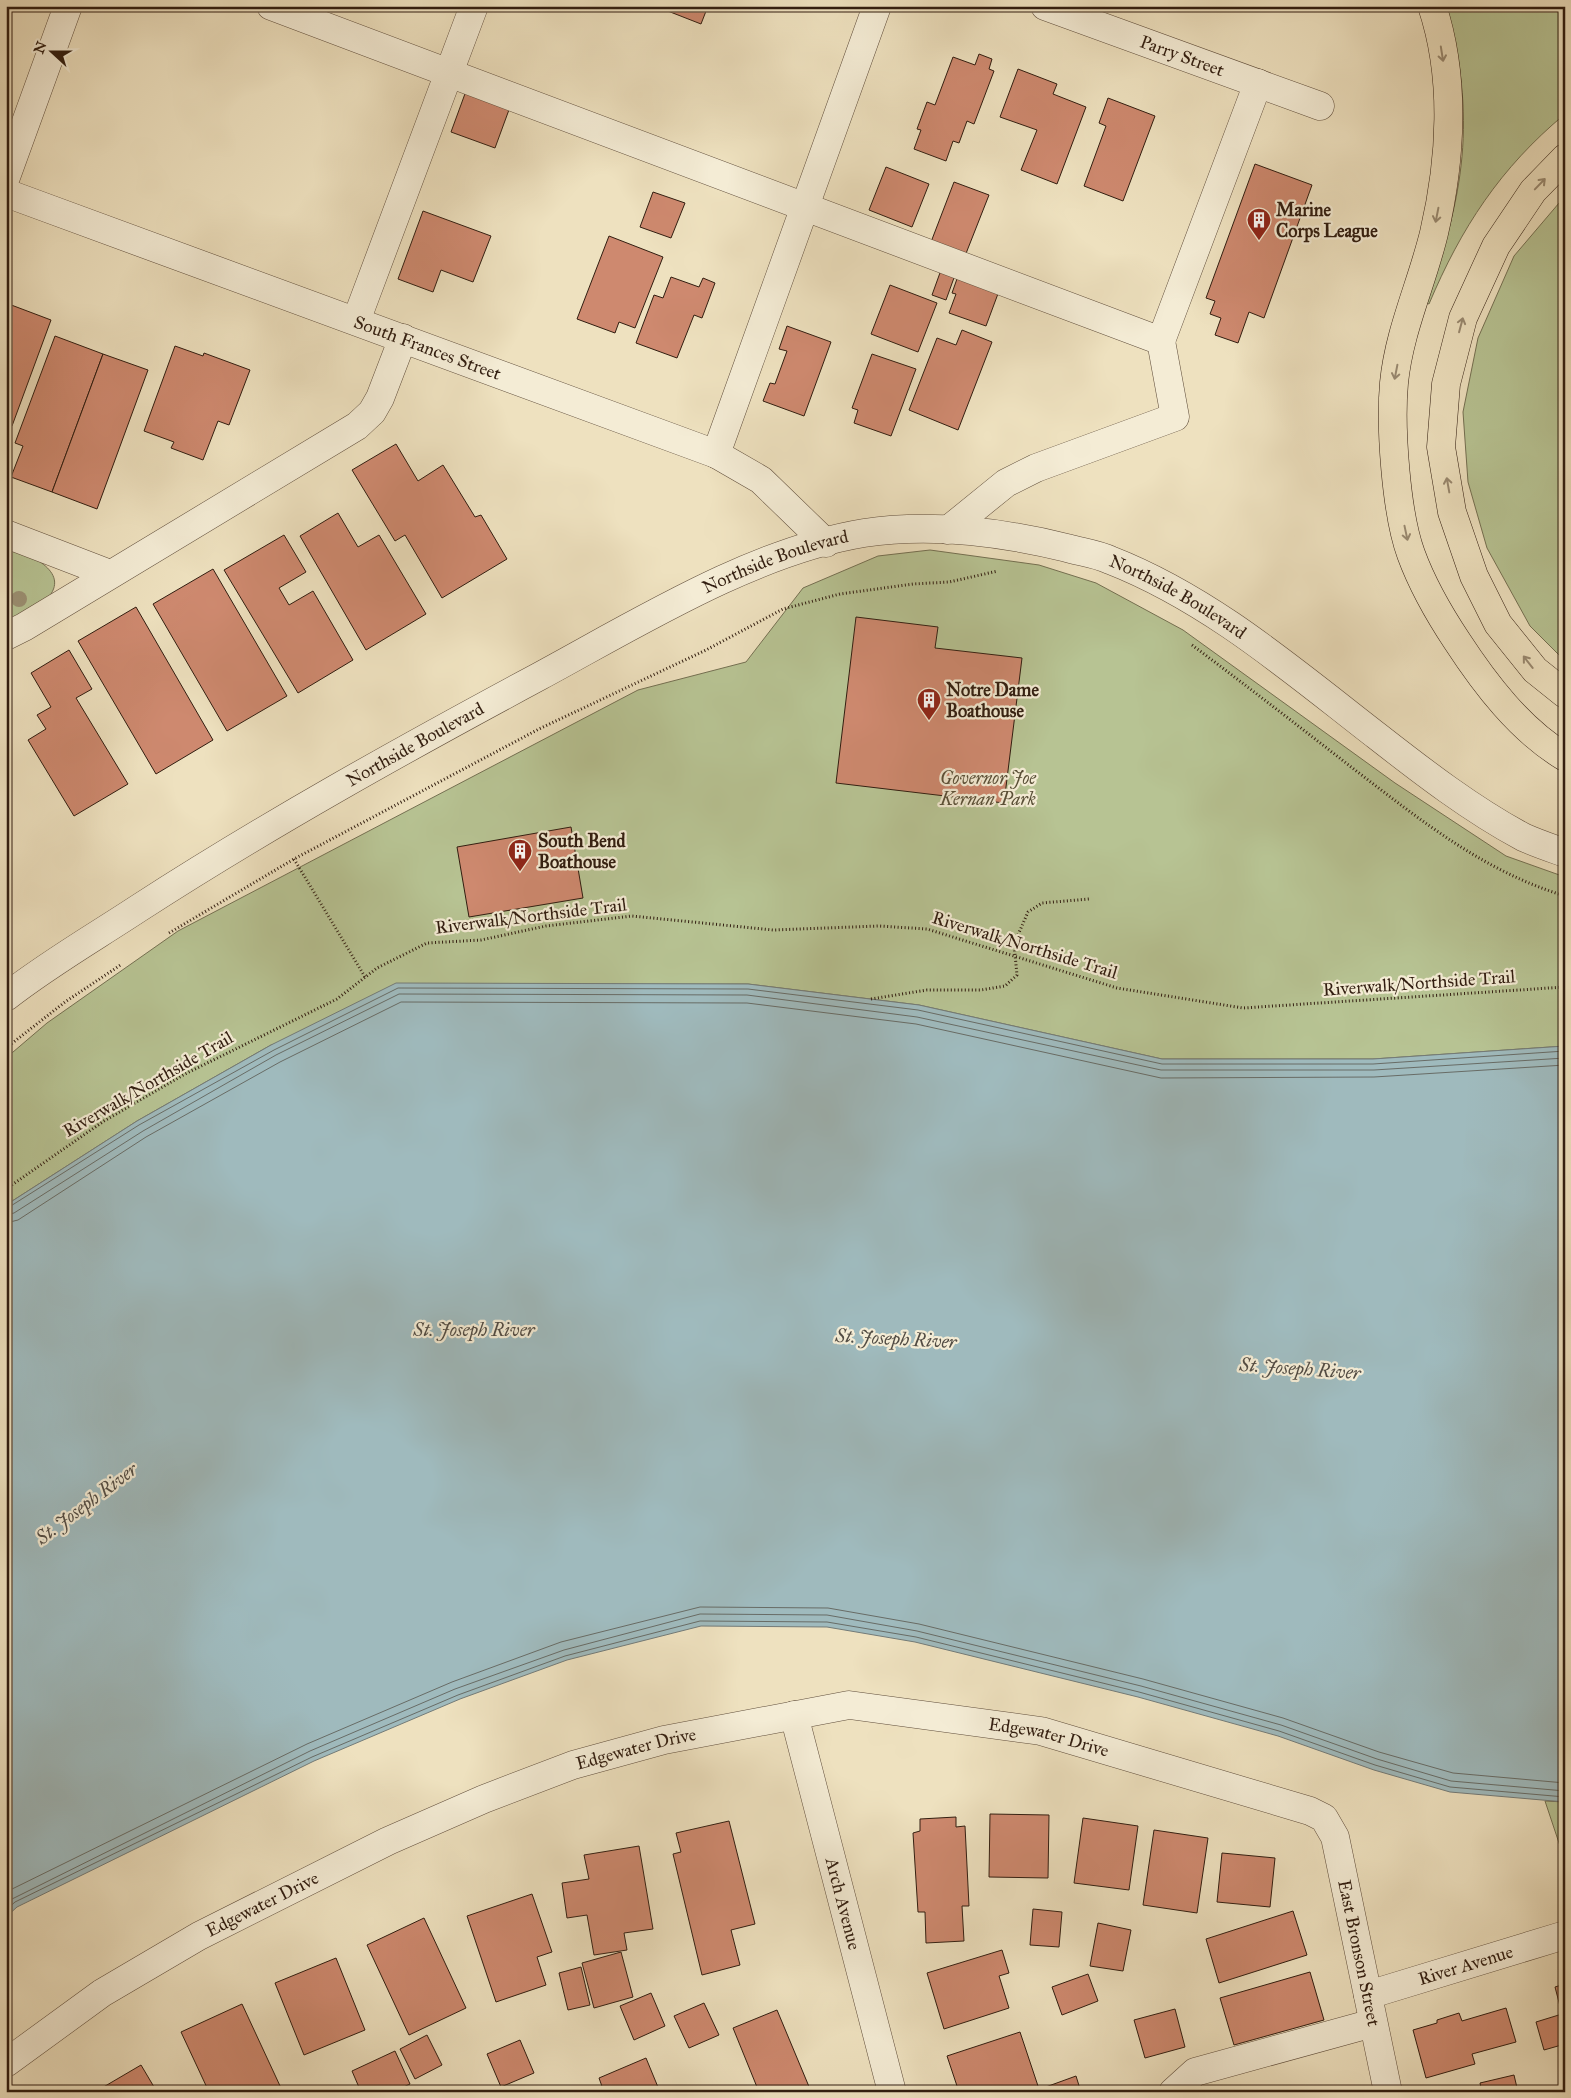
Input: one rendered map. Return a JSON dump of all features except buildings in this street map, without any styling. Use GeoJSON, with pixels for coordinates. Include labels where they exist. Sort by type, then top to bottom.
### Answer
{"type":"FeatureCollection","features":[{"type":"Feature","properties":{"kind":"main road"},"geometry":{"type":"LineString","coordinates":[[1432,6],[1438,23],[1447,83],[1448,141],[1434,234],[1405,327],[1394,383],[1394,427],[1398,497],[1410,553],[1439,614],[1475,668],[1508,708],[1547,746],[1565,757]]}},
{"type":"Feature","properties":{"kind":"main road"},"geometry":{"type":"LineString","coordinates":[[1565,158],[1533,191],[1496,246],[1463,318],[1446,384],[1441,447],[1452,512],[1478,584],[1504,632],[1535,670],[1565,694]]}},
{"type":"Feature","properties":{"kind":"street"},"geometry":{"type":"LineString","coordinates":[[6,177],[68,6]]}},
{"type":"Feature","properties":{"kind":"street"},"geometry":{"type":"LineString","coordinates":[[271,6],[447,74],[1161,341]]}},
{"type":"Feature","properties":{"kind":"street"},"geometry":{"type":"LineString","coordinates":[[356,321],[474,6]]}},
{"type":"Feature","properties":{"kind":"street"},"geometry":{"type":"LineString","coordinates":[[716,454],[876,6]]}},
{"type":"Feature","properties":{"kind":"street","name":"Parry Street"},"geometry":{"type":"LineString","coordinates":[[1045,6],[1320,106]]}},
{"type":"Feature","properties":{"kind":"street"},"geometry":{"type":"LineString","coordinates":[[948,530],[1006,483],[1036,468],[1175,417],[1161,341],[1258,83]]}},
{"type":"Feature","properties":{"kind":"street","name":"South Frances Street"},"geometry":{"type":"LineString","coordinates":[[6,193],[716,454],[761,480],[826,543]]}},
{"type":"Feature","properties":{"kind":"street"},"geometry":{"type":"LineString","coordinates":[[6,636],[24,627],[357,426],[372,412],[380,398],[403,338]]}},
{"type":"Feature","properties":{"kind":"street","name":"Northside Boulevard"},"geometry":{"type":"LineString","coordinates":[[10,990],[221,855],[445,726],[733,576],[793,551],[864,533],[921,528],[977,532],[1048,543],[1107,558],[1163,585],[1217,616],[1278,659],[1419,769],[1470,804],[1526,838],[1565,853]]}},
{"type":"Feature","properties":{"kind":"street"},"geometry":{"type":"LineString","coordinates":[[6,534],[110,574]]}},
{"type":"Feature","properties":{"kind":"street","name":"Edgewater Drive"},"geometry":{"type":"LineString","coordinates":[[6,2063],[102,1992],[199,1936],[388,1841],[484,1799],[573,1765],[664,1740],[794,1715],[849,1705],[1041,1731],[1310,1811],[1324,1818]]}},
{"type":"Feature","properties":{"kind":"street","name":"Arch Avenue"},"geometry":{"type":"LineString","coordinates":[[794,1715],[892,2092]]}},
{"type":"Feature","properties":{"kind":"street","name":"East Bronson Street"},"geometry":{"type":"LineString","coordinates":[[1324,1818],[1335,1837],[1388,2092]]}},
{"type":"Feature","properties":{"kind":"street","name":"River Avenue"},"geometry":{"type":"LineString","coordinates":[[1368,1995],[1565,1936]]}},
{"type":"Feature","properties":{"kind":"street"},"geometry":{"type":"LineString","coordinates":[[1173,2092],[1195,2072],[1373,2022]]}},
{"type":"Feature","properties":{"kind":"path"},"geometry":{"type":"LineString","coordinates":[[167,934],[294,859],[539,729],[706,650],[783,609],[840,594],[913,584],[949,582],[1000,571]]}},
{"type":"Feature","properties":{"kind":"path"},"geometry":{"type":"LineString","coordinates":[[1185,639],[1443,837],[1491,867],[1542,889],[1565,896]]}},
{"type":"Feature","properties":{"kind":"path"},"geometry":{"type":"LineString","coordinates":[[294,859],[365,977]]}},
{"type":"Feature","properties":{"kind":"path"},"geometry":{"type":"LineString","coordinates":[[871,999],[927,990],[980,990],[1005,986],[1017,975],[1014,944],[1028,912],[1042,903],[1089,899]]}},
{"type":"Feature","properties":{"kind":"path","name":"Riverwalk/Northside Trail"},"geometry":{"type":"LineString","coordinates":[[6,1188],[104,1121],[185,1074],[337,999],[377,968],[427,943],[481,940],[546,926],[632,916],[773,930],[879,926],[927,929],[1117,988],[1243,1008],[1565,987]]}},
{"type":"Feature","properties":{"kind":"path"},"geometry":{"type":"LineString","coordinates":[[6,1048],[65,1002],[127,960]]}},
{"type":"Feature","properties":{"kind":"green space"},"geometry":{"type":"Polygon","coordinates":[[[1446,6],[1565,6],[1565,114],[1521,156],[1485,201],[1455,250],[1429,304],[1424,302],[1449,228],[1462,156],[1461,83],[1456,46],[1446,6]]]}},
{"type":"Feature","properties":{"kind":"green space"},"geometry":{"type":"Polygon","coordinates":[[[1565,196],[1565,661],[1530,626],[1487,548],[1468,482],[1463,412],[1478,338],[1514,256],[1565,196]]]}},
{"type":"Feature","properties":{"kind":"green space"},"geometry":{"type":"Polygon","coordinates":[[[6,546],[35,558],[44,565],[51,572],[54,580],[54,589],[43,603],[6,622],[6,546]]]}},
{"type":"Feature","properties":{"kind":"green space","name":"Governor Joe Kernan Park"},"geometry":{"type":"Polygon","coordinates":[[[930,550],[1039,565],[1096,583],[1183,630],[1395,783],[1506,856],[1565,877],[1565,1046],[1373,1059],[1162,1059],[919,1005],[748,984],[494,984],[271,1045],[137,1121],[6,1205],[6,1058],[47,1023],[178,931],[638,690],[746,662],[803,588],[878,556],[930,550]]]}},
{"type":"Feature","properties":{"kind":"green space"},"geometry":{"type":"Polygon","coordinates":[[[1545,1801],[1565,1802],[1565,1861],[1545,1801]]]}},
{"type":"Feature","properties":{"kind":"water","name":"St. Joseph River"},"geometry":{"type":"Polygon","coordinates":[[[396,983],[748,984],[919,1005],[1162,1059],[1373,1059],[1565,1046],[1565,1802],[1450,1792],[1374,1770],[1278,1736],[1138,1697],[915,1642],[827,1627],[701,1626],[567,1660],[460,1699],[314,1761],[17,1907],[6,1917],[6,1205],[137,1121],[271,1045],[396,983]]]}},
{"type":"Feature","properties":{"kind":"place","name":"Marine Corps League"},"geometry":{"type":"Point","coordinates":[1259,241]}},
{"type":"Feature","properties":{"kind":"place","name":"Notre Dame Boathouse"},"geometry":{"type":"Point","coordinates":[929,721]}},
{"type":"Feature","properties":{"kind":"place","name":"South Bend Boathouse"},"geometry":{"type":"Point","coordinates":[520,872]}}]}
